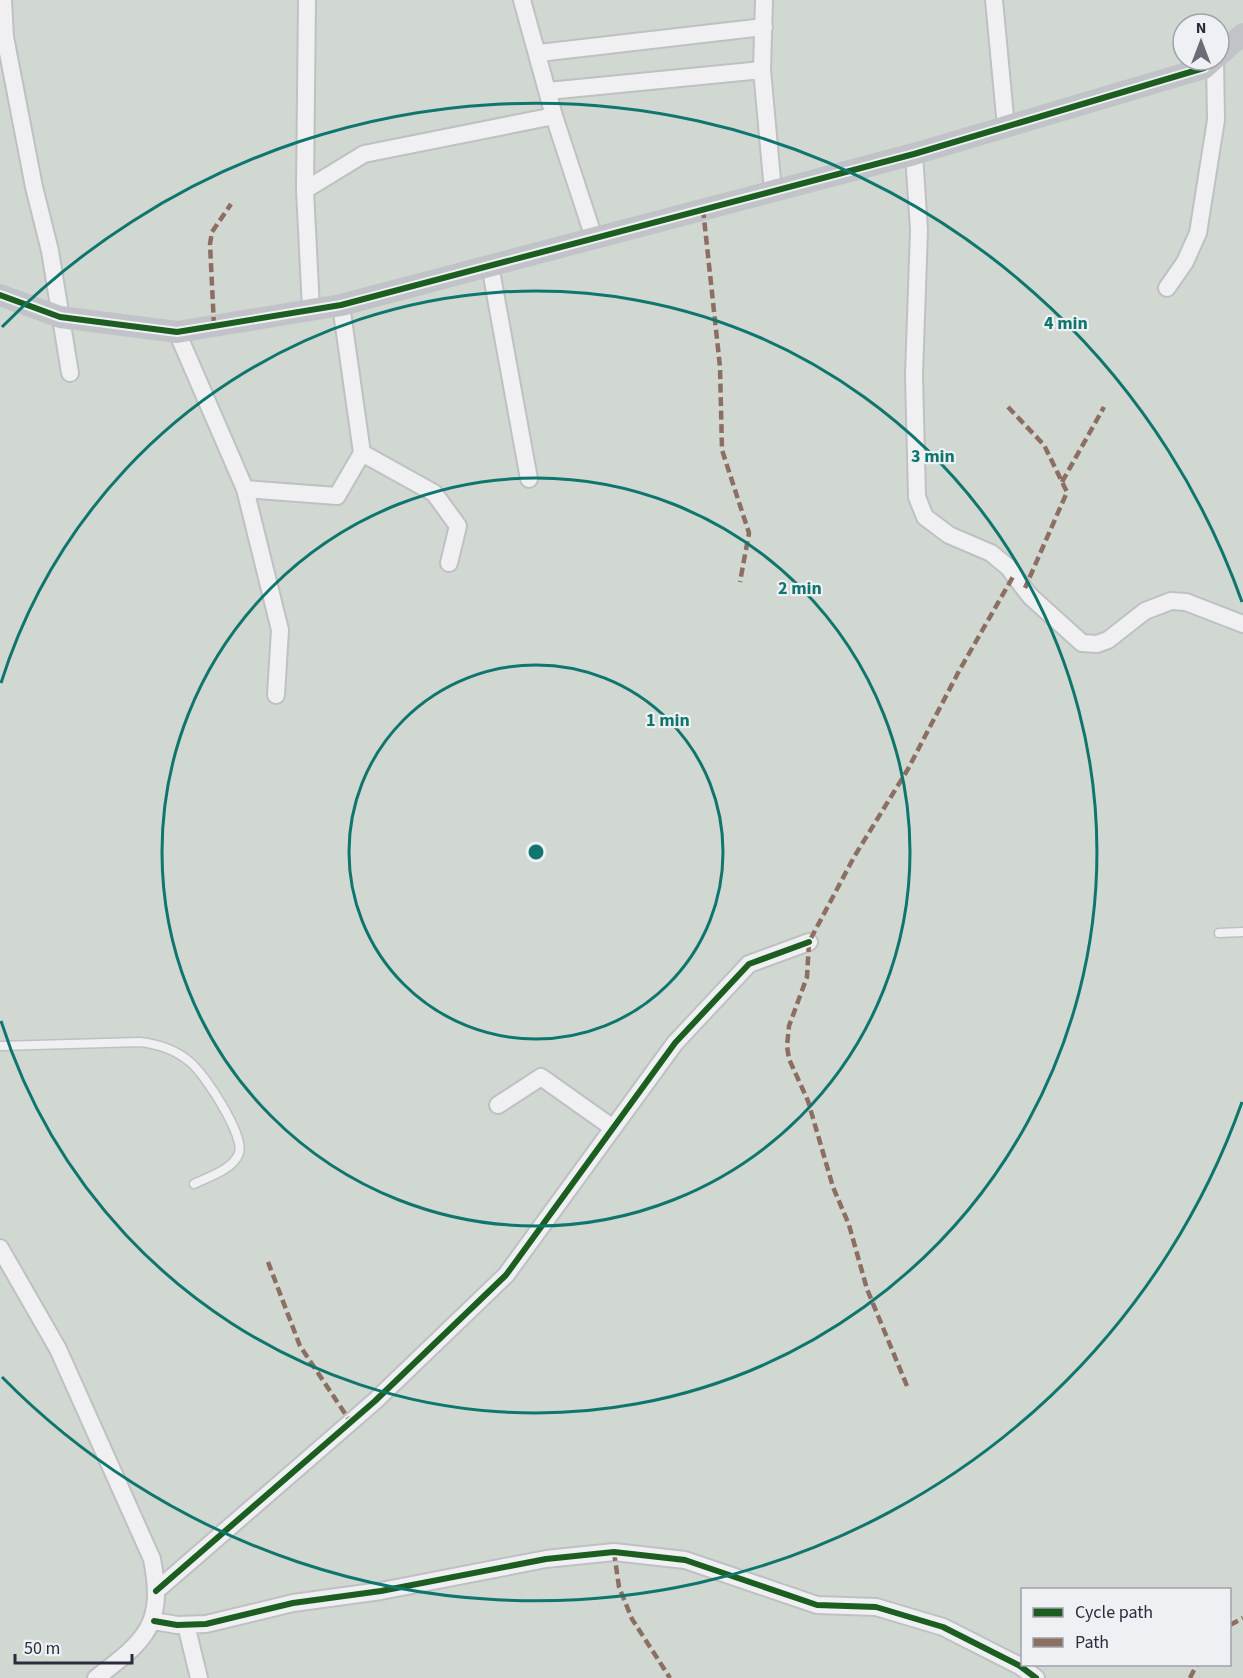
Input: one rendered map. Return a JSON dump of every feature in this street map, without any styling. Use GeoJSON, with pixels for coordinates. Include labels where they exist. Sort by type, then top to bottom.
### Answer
{"type":"FeatureCollection","features":[{"type":"Feature","properties":{"kind":"street"},"geometry":{"type":"LineString","coordinates":[[3,0],[5,38],[34,187],[51,251],[70,374]]}},
{"type":"Feature","properties":{"kind":"street"},"geometry":{"type":"LineString","coordinates":[[307,0],[305,190],[311,309]]}},
{"type":"Feature","properties":{"kind":"street"},"geometry":{"type":"LineString","coordinates":[[522,0],[539,53],[554,116],[594,238]]}},
{"type":"Feature","properties":{"kind":"street"},"geometry":{"type":"LineString","coordinates":[[764,0],[762,70],[773,191]]}},
{"type":"Feature","properties":{"kind":"street"},"geometry":{"type":"LineString","coordinates":[[994,0],[1006,126]]}},
{"type":"Feature","properties":{"kind":"street"},"geometry":{"type":"LineString","coordinates":[[539,53],[764,27]]}},
{"type":"Feature","properties":{"kind":"street"},"geometry":{"type":"LineString","coordinates":[[1231,44],[1243,34]]}},
{"type":"Feature","properties":{"kind":"street"},"geometry":{"type":"LineString","coordinates":[[548,92],[762,70]]}},
{"type":"Feature","properties":{"kind":"street"},"geometry":{"type":"LineString","coordinates":[[0,295],[60,317],[177,332],[341,305],[914,153],[1190,72]]}},
{"type":"Feature","properties":{"kind":"street"},"geometry":{"type":"LineString","coordinates":[[1167,288],[1185,262],[1198,233],[1216,120],[1214,72]]}},
{"type":"Feature","properties":{"kind":"street"},"geometry":{"type":"LineString","coordinates":[[305,190],[364,154],[554,116]]}},
{"type":"Feature","properties":{"kind":"street"},"geometry":{"type":"LineString","coordinates":[[914,153],[919,230],[914,375],[917,497],[925,517],[949,535],[991,554],[1008,567],[1030,596],[1082,643],[1097,644],[1108,640],[1145,611],[1171,601],[1186,602],[1243,624]]}},
{"type":"Feature","properties":{"kind":"street"},"geometry":{"type":"LineString","coordinates":[[490,266],[529,479]]}},
{"type":"Feature","properties":{"kind":"street"},"geometry":{"type":"LineString","coordinates":[[245,489],[337,496],[362,453],[341,305]]}},
{"type":"Feature","properties":{"kind":"street"},"geometry":{"type":"LineString","coordinates":[[177,332],[245,489],[280,630],[276,695]]}},
{"type":"Feature","properties":{"kind":"street"},"geometry":{"type":"LineString","coordinates":[[362,453],[434,494],[458,526],[449,563]]}},
{"type":"Feature","properties":{"kind":"street"},"geometry":{"type":"LineString","coordinates":[[156,1591],[375,1401],[506,1275],[675,1043],[749,964],[809,942]]}},
{"type":"Feature","properties":{"kind":"street"},"geometry":{"type":"LineString","coordinates":[[498,1105],[541,1077],[614,1128]]}},
{"type":"Feature","properties":{"kind":"street"},"geometry":{"type":"LineString","coordinates":[[0,1248],[58,1349],[152,1559],[156,1591],[154,1621],[135,1645],[96,1678]]}},
{"type":"Feature","properties":{"kind":"street"},"geometry":{"type":"LineString","coordinates":[[154,1621],[186,1625],[206,1624],[293,1603],[381,1591],[546,1559],[615,1552],[685,1560],[817,1605],[876,1607],[944,1627],[1020,1666],[1036,1678]]}},
{"type":"Feature","properties":{"kind":"street"},"geometry":{"type":"LineString","coordinates":[[186,1625],[199,1678]]}},
{"type":"Feature","properties":{"kind":"lane"},"geometry":{"type":"LineString","coordinates":[[1219,933],[1243,932]]}},
{"type":"Feature","properties":{"kind":"lane"},"geometry":{"type":"LineString","coordinates":[[0,1046],[140,1042],[160,1045],[190,1061],[198,1069],[237,1133],[241,1146],[233,1164],[195,1184]]}},
{"type":"Feature","properties":{"kind":"shaded area"},"geometry":{"type":"Polygon","coordinates":[[[0,0],[1243,0],[1243,1678],[0,1678],[0,0]]]}},
{"type":"Feature","properties":{"kind":"marked path"},"geometry":{"type":"LineString","coordinates":[[214,326],[210,244],[212,232],[231,204]]}},
{"type":"Feature","properties":{"kind":"marked path"},"geometry":{"type":"LineString","coordinates":[[703,209],[720,367],[722,450],[749,533],[740,582]]}},
{"type":"Feature","properties":{"kind":"marked path"},"geometry":{"type":"LineString","coordinates":[[1008,407],[1044,445],[1067,492],[1025,588]]}},
{"type":"Feature","properties":{"kind":"marked path"},"geometry":{"type":"LineString","coordinates":[[1062,482],[1104,407]]}},
{"type":"Feature","properties":{"kind":"marked path"},"geometry":{"type":"LineString","coordinates":[[907,1386],[867,1289],[849,1225],[833,1187],[808,1101],[789,1059],[787,1046],[789,1026],[807,977],[809,942],[854,857],[908,769],[959,671],[1014,575]]}},
{"type":"Feature","properties":{"kind":"marked path"},"geometry":{"type":"LineString","coordinates":[[268,1262],[300,1346],[350,1421]]}},
{"type":"Feature","properties":{"kind":"marked path"},"geometry":{"type":"LineString","coordinates":[[614,1552],[619,1587],[632,1619],[670,1678]]}},
{"type":"Feature","properties":{"kind":"marked path"},"geometry":{"type":"LineString","coordinates":[[1231,1624],[1243,1618]]}},
{"type":"Feature","properties":{"kind":"marked path"},"geometry":{"type":"LineString","coordinates":[[1190,1678],[1196,1666]]}},
{"type":"Feature","properties":{"kind":"cycle path"},"geometry":{"type":"LineString","coordinates":[[0,295],[60,317],[177,332],[341,305],[914,154],[1191,72]]}},
{"type":"Feature","properties":{"kind":"cycle path"},"geometry":{"type":"LineString","coordinates":[[156,1591],[375,1401],[506,1275],[675,1043],[749,964],[809,942]]}},
{"type":"Feature","properties":{"kind":"cycle path"},"geometry":{"type":"LineString","coordinates":[[154,1621],[177,1625],[206,1624],[293,1603],[381,1591],[546,1559],[614,1552],[685,1560],[817,1605],[876,1607],[943,1627],[1020,1666],[1036,1678]]}}]}
